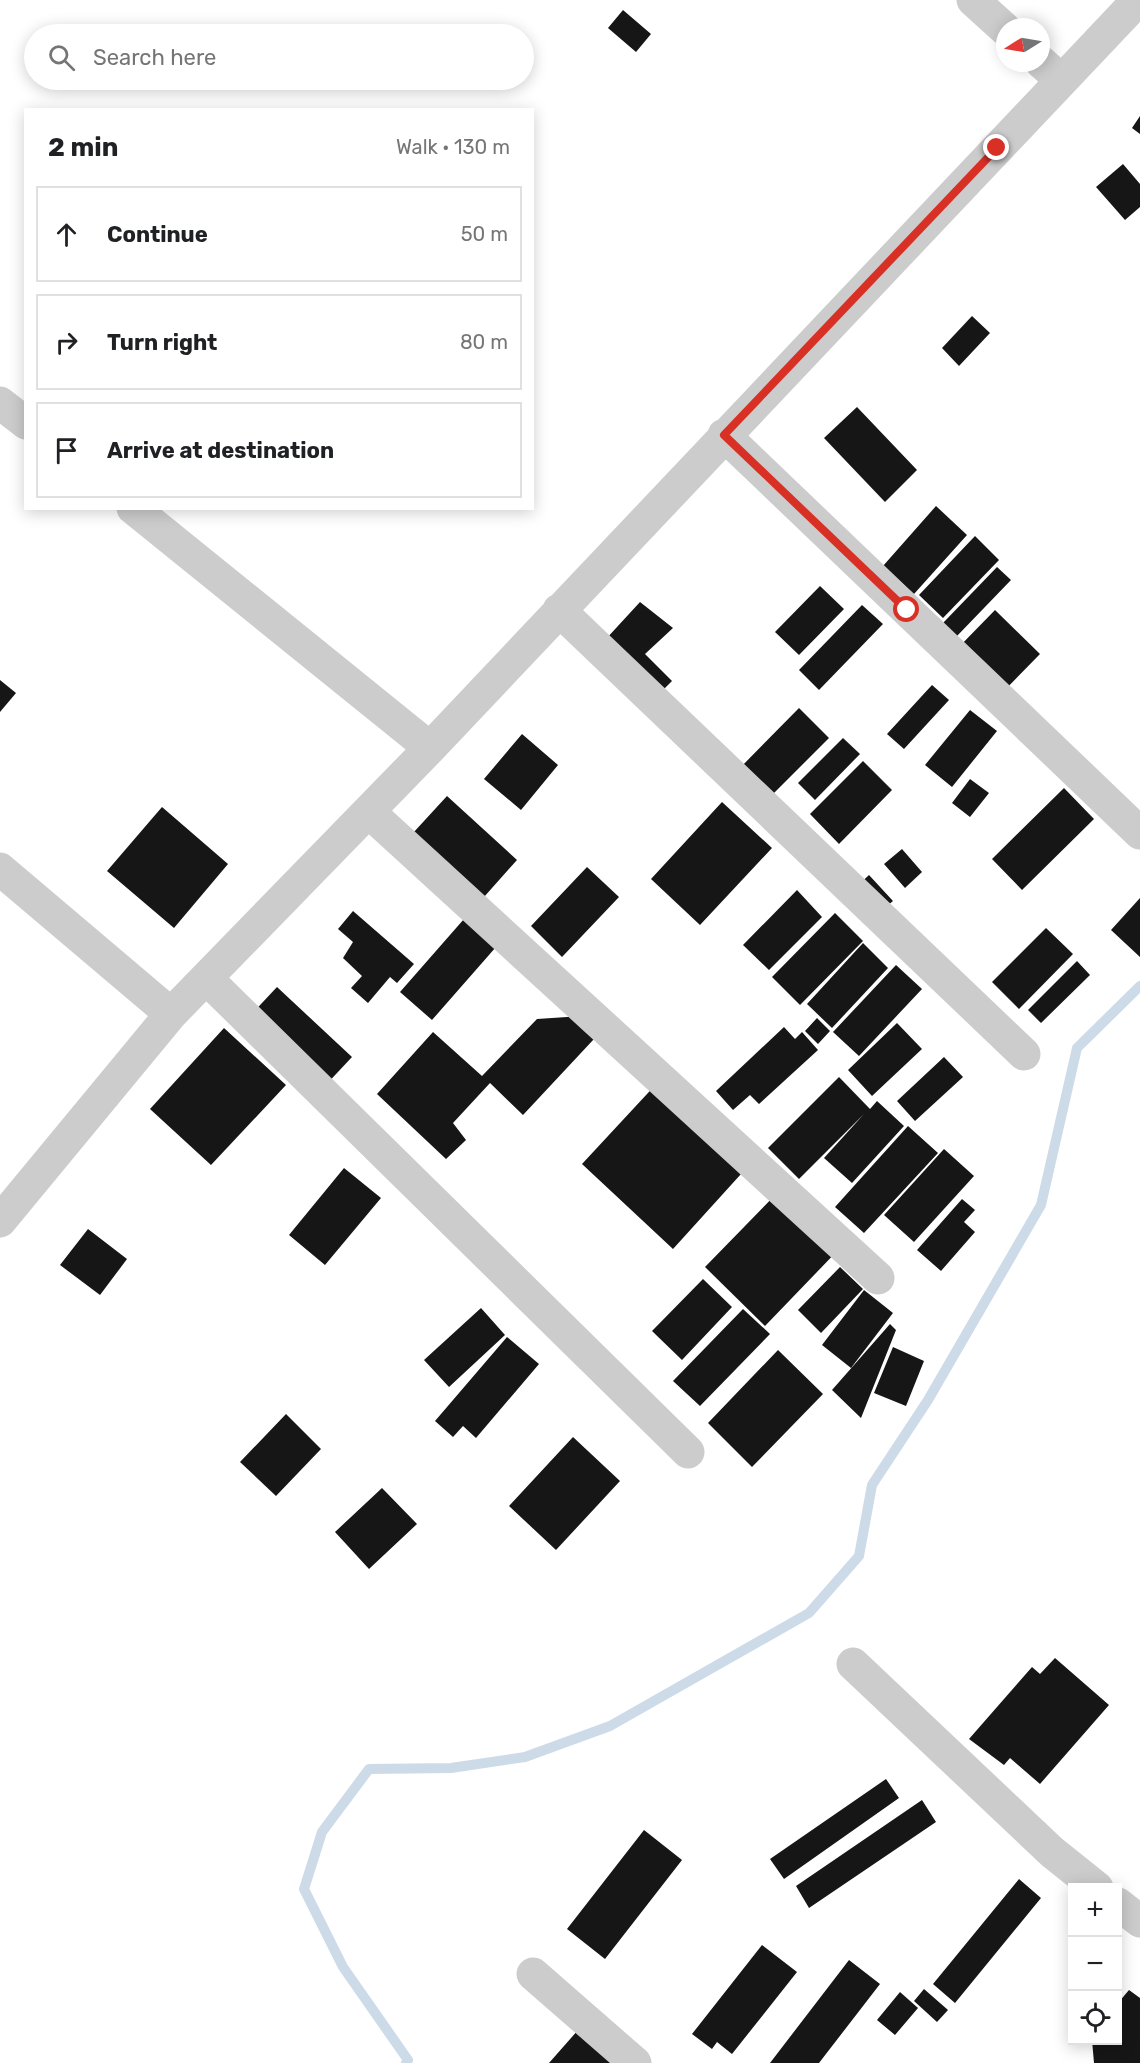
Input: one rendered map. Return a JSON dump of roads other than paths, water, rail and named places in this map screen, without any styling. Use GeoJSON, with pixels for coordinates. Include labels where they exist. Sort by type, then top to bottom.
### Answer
{"type":"FeatureCollection","features":[{"type":"Feature","properties":{"kind":"street"},"geometry":{"type":"LineString","coordinates":[[973,0],[996,21]]}},
{"type":"Feature","properties":{"kind":"street"},"geometry":{"type":"LineString","coordinates":[[0,1221],[171,1014],[369,812],[724,435],[1051,71],[1138,0]]}},
{"type":"Feature","properties":{"kind":"street"},"geometry":{"type":"LineString","coordinates":[[0,403],[24,421]]}},
{"type":"Feature","properties":{"kind":"street"},"geometry":{"type":"LineString","coordinates":[[724,435],[1140,833]]}},
{"type":"Feature","properties":{"kind":"street"},"geometry":{"type":"LineString","coordinates":[[135,510],[430,748]]}},
{"type":"Feature","properties":{"kind":"street"},"geometry":{"type":"LineString","coordinates":[[559,610],[1024,1054]]}},
{"type":"Feature","properties":{"kind":"street"},"geometry":{"type":"LineString","coordinates":[[369,812],[878,1278]]}},
{"type":"Feature","properties":{"kind":"street"},"geometry":{"type":"LineString","coordinates":[[0,869],[171,1014]]}},
{"type":"Feature","properties":{"kind":"street"},"geometry":{"type":"LineString","coordinates":[[206,978],[688,1452]]}},
{"type":"Feature","properties":{"kind":"street"},"geometry":{"type":"LineString","coordinates":[[853,1664],[1052,1852],[1092,1883]]}},
{"type":"Feature","properties":{"kind":"street"},"geometry":{"type":"LineString","coordinates":[[1122,1907],[1140,1921]]}},
{"type":"Feature","properties":{"kind":"street"},"geometry":{"type":"LineString","coordinates":[[533,1974],[635,2063]]}},
{"type":"Feature","properties":{"kind":"waterway"},"geometry":{"type":"LineString","coordinates":[[406,2063],[408,2060],[343,1967],[304,1889],[322,1832],[369,1769],[451,1768],[525,1757],[610,1726],[809,1613],[859,1556],[872,1485],[928,1400],[1041,1205],[1077,1048],[1140,986]]}}]}
